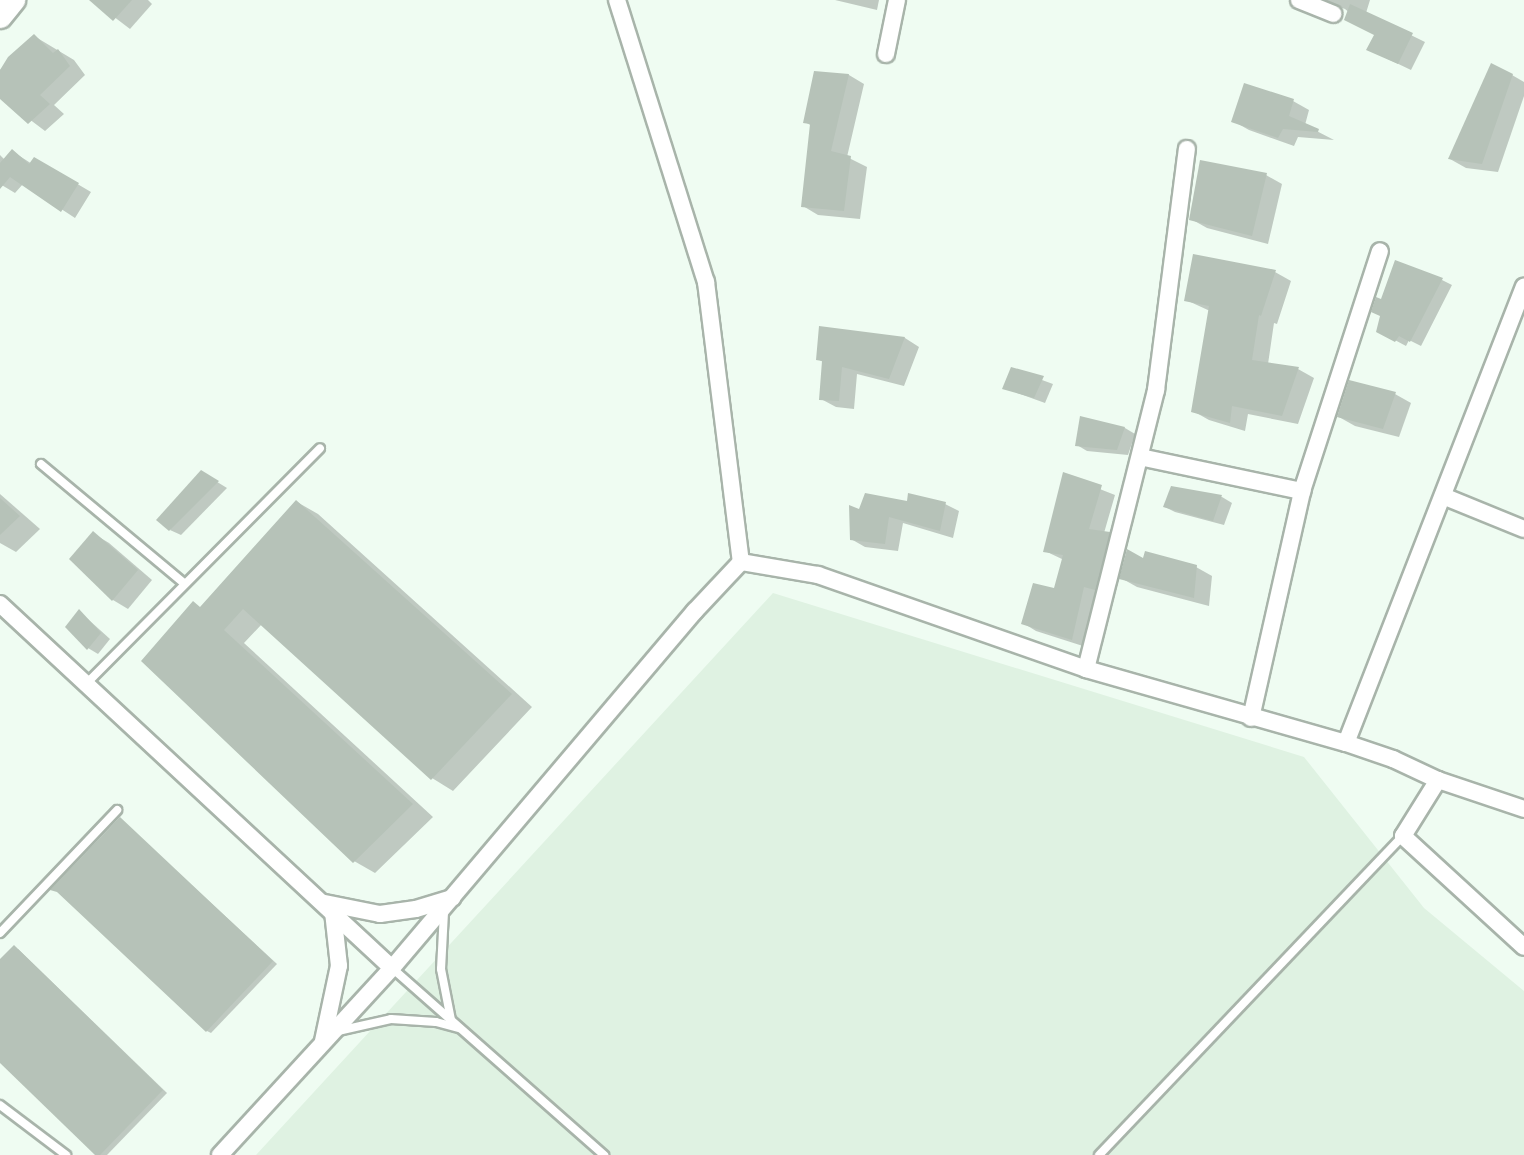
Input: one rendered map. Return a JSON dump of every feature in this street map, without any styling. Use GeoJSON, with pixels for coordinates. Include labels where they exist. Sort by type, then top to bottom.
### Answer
{"type":"FeatureCollection","features":[{"type":"Feature","properties":{"kind":"main road"},"geometry":{"type":"LineString","coordinates":[[0,16],[13,0]]}},
{"type":"Feature","properties":{"kind":"street"},"geometry":{"type":"LineString","coordinates":[[617,0],[706,282],[741,562]]}},
{"type":"Feature","properties":{"kind":"street"},"geometry":{"type":"LineString","coordinates":[[886,54],[897,0]]}},
{"type":"Feature","properties":{"kind":"street"},"geometry":{"type":"LineString","coordinates":[[1299,0],[1333,14]]}},
{"type":"Feature","properties":{"kind":"street"},"geometry":{"type":"LineString","coordinates":[[1086,669],[1156,390],[1187,149]]}},
{"type":"Feature","properties":{"kind":"street"},"geometry":{"type":"LineString","coordinates":[[1251,718],[1302,491],[1380,251]]}},
{"type":"Feature","properties":{"kind":"street"},"geometry":{"type":"LineString","coordinates":[[1346,743],[1524,287]]}},
{"type":"Feature","properties":{"kind":"street"},"geometry":{"type":"LineString","coordinates":[[1140,457],[1302,491]]}},
{"type":"Feature","properties":{"kind":"street"},"geometry":{"type":"LineString","coordinates":[[1443,496],[1524,528]]}},
{"type":"Feature","properties":{"kind":"street"},"geometry":{"type":"LineString","coordinates":[[741,562],[818,575],[1086,669],[1346,743],[1393,759],[1438,780],[1524,809]]}},
{"type":"Feature","properties":{"kind":"street"},"geometry":{"type":"LineString","coordinates":[[220,1155],[393,968],[695,611],[741,562]]}},
{"type":"Feature","properties":{"kind":"street"},"geometry":{"type":"LineString","coordinates":[[0,604],[393,968]]}},
{"type":"Feature","properties":{"kind":"street"},"geometry":{"type":"LineString","coordinates":[[1438,780],[1403,836],[1524,947]]}},
{"type":"Feature","properties":{"kind":"street"},"geometry":{"type":"LineString","coordinates":[[327,907],[380,914],[448,902]]}},
{"type":"Feature","properties":{"kind":"street"},"geometry":{"type":"LineString","coordinates":[[327,907],[339,967],[327,1038]]}},
{"type":"Feature","properties":{"kind":"lane"},"geometry":{"type":"LineString","coordinates":[[86,684],[320,448]]}},
{"type":"Feature","properties":{"kind":"lane"},"geometry":{"type":"LineString","coordinates":[[41,464],[184,583]]}},
{"type":"Feature","properties":{"kind":"lane"},"geometry":{"type":"LineString","coordinates":[[0,933],[117,810]]}},
{"type":"Feature","properties":{"kind":"lane"},"geometry":{"type":"LineString","coordinates":[[1099,1155],[1403,836]]}},
{"type":"Feature","properties":{"kind":"lane"},"geometry":{"type":"LineString","coordinates":[[448,902],[440,969],[451,1020]]}},
{"type":"Feature","properties":{"kind":"lane"},"geometry":{"type":"LineString","coordinates":[[393,968],[604,1155]]}},
{"type":"Feature","properties":{"kind":"lane"},"geometry":{"type":"LineString","coordinates":[[327,1038],[391,1019],[436,1022],[460,1028]]}},
{"type":"Feature","properties":{"kind":"lane"},"geometry":{"type":"LineString","coordinates":[[0,1105],[66,1155]]}},
{"type":"Feature","properties":{"kind":"shaded area"},"geometry":{"type":"Polygon","coordinates":[[[773,593],[1304,757],[1424,908],[1524,991],[1524,1155],[256,1155],[773,593]]]}},
{"type":"Feature","properties":{"kind":"building"},"geometry":{"type":"Polygon","coordinates":[[[89,0],[132,0],[113,21],[89,0]]]}},
{"type":"Feature","properties":{"kind":"building"},"geometry":{"type":"Polygon","coordinates":[[[1350,4],[1413,33],[1398,64],[1366,50],[1374,35],[1344,20],[1350,4]]]}},
{"type":"Feature","properties":{"kind":"building"},"geometry":{"type":"Polygon","coordinates":[[[34,34],[53,53],[58,49],[70,66],[40,95],[50,104],[28,124],[0,99],[0,70],[8,57],[34,34]]]}},
{"type":"Feature","properties":{"kind":"building"},"geometry":{"type":"Polygon","coordinates":[[[1491,63],[1513,74],[1482,164],[1448,159],[1491,63]]]}},
{"type":"Feature","properties":{"kind":"building"},"geometry":{"type":"Polygon","coordinates":[[[814,71],[849,74],[831,151],[851,156],[844,211],[801,207],[810,124],[803,123],[814,71]]]}},
{"type":"Feature","properties":{"kind":"building"},"geometry":{"type":"Polygon","coordinates":[[[1244,83],[1294,99],[1289,116],[1319,129],[1318,132],[1283,129],[1278,138],[1231,122],[1244,83]]]}},
{"type":"Feature","properties":{"kind":"building"},"geometry":{"type":"Polygon","coordinates":[[[12,149],[29,164],[34,157],[79,183],[61,212],[10,177],[0,189],[0,163],[12,149]]]}},
{"type":"Feature","properties":{"kind":"building"},"geometry":{"type":"Polygon","coordinates":[[[1200,160],[1267,173],[1252,236],[1189,220],[1200,160]]]}},
{"type":"Feature","properties":{"kind":"building"},"geometry":{"type":"Polygon","coordinates":[[[1193,254],[1276,270],[1261,316],[1259,315],[1252,360],[1299,367],[1282,416],[1232,406],[1230,423],[1191,412],[1209,306],[1184,301],[1193,254]]]}},
{"type":"Feature","properties":{"kind":"building"},"geometry":{"type":"Polygon","coordinates":[[[1395,260],[1443,278],[1410,342],[1399,336],[1395,342],[1376,332],[1380,316],[1371,312],[1376,297],[1381,299],[1395,260]]]}},
{"type":"Feature","properties":{"kind":"building"},"geometry":{"type":"Polygon","coordinates":[[[819,326],[905,337],[889,379],[842,367],[839,401],[819,400],[822,361],[816,360],[819,326]]]}},
{"type":"Feature","properties":{"kind":"building"},"geometry":{"type":"Polygon","coordinates":[[[1011,367],[1044,376],[1034,398],[1002,389],[1011,367]]]}},
{"type":"Feature","properties":{"kind":"building"},"geometry":{"type":"Polygon","coordinates":[[[1349,380],[1396,392],[1383,429],[1337,417],[1349,380]]]}},
{"type":"Feature","properties":{"kind":"building"},"geometry":{"type":"Polygon","coordinates":[[[1080,416],[1125,427],[1117,450],[1075,446],[1080,416]]]}},
{"type":"Feature","properties":{"kind":"building"},"geometry":{"type":"Polygon","coordinates":[[[201,470],[219,481],[169,531],[156,520],[201,470]]]}},
{"type":"Feature","properties":{"kind":"building"},"geometry":{"type":"Polygon","coordinates":[[[1063,472],[1102,485],[1089,529],[1110,532],[1095,590],[1084,587],[1072,640],[1021,624],[1033,583],[1054,588],[1063,555],[1043,552],[1063,472]]]}},
{"type":"Feature","properties":{"kind":"building"},"geometry":{"type":"Polygon","coordinates":[[[1171,486],[1222,495],[1213,521],[1163,507],[1171,486]]]}},
{"type":"Feature","properties":{"kind":"building"},"geometry":{"type":"Polygon","coordinates":[[[865,493],[907,501],[908,493],[946,502],[940,531],[889,517],[885,544],[850,540],[849,505],[859,509],[865,493]]]}},
{"type":"Feature","properties":{"kind":"building"},"geometry":{"type":"Polygon","coordinates":[[[0,498],[20,516],[0,535],[0,498]]]}},
{"type":"Feature","properties":{"kind":"building"},"geometry":{"type":"Polygon","coordinates":[[[296,500],[512,694],[431,780],[243,609],[224,630],[413,804],[353,863],[141,661],[193,601],[200,607],[296,500]]]}},
{"type":"Feature","properties":{"kind":"building"},"geometry":{"type":"Polygon","coordinates":[[[93,531],[138,570],[112,601],[69,559],[93,531]]]}},
{"type":"Feature","properties":{"kind":"building"},"geometry":{"type":"Polygon","coordinates":[[[1127,549],[1143,558],[1145,551],[1197,565],[1194,598],[1119,579],[1127,549]]]}},
{"type":"Feature","properties":{"kind":"building"},"geometry":{"type":"Polygon","coordinates":[[[79,609],[101,633],[87,650],[65,627],[79,609]]]}},
{"type":"Feature","properties":{"kind":"building"},"geometry":{"type":"Polygon","coordinates":[[[120,817],[273,961],[206,1032],[57,892],[50,890],[120,817]]]}},
{"type":"Feature","properties":{"kind":"building"},"geometry":{"type":"Polygon","coordinates":[[[14,945],[163,1090],[100,1155],[95,1155],[0,1063],[0,959],[14,945]]]}}]}
